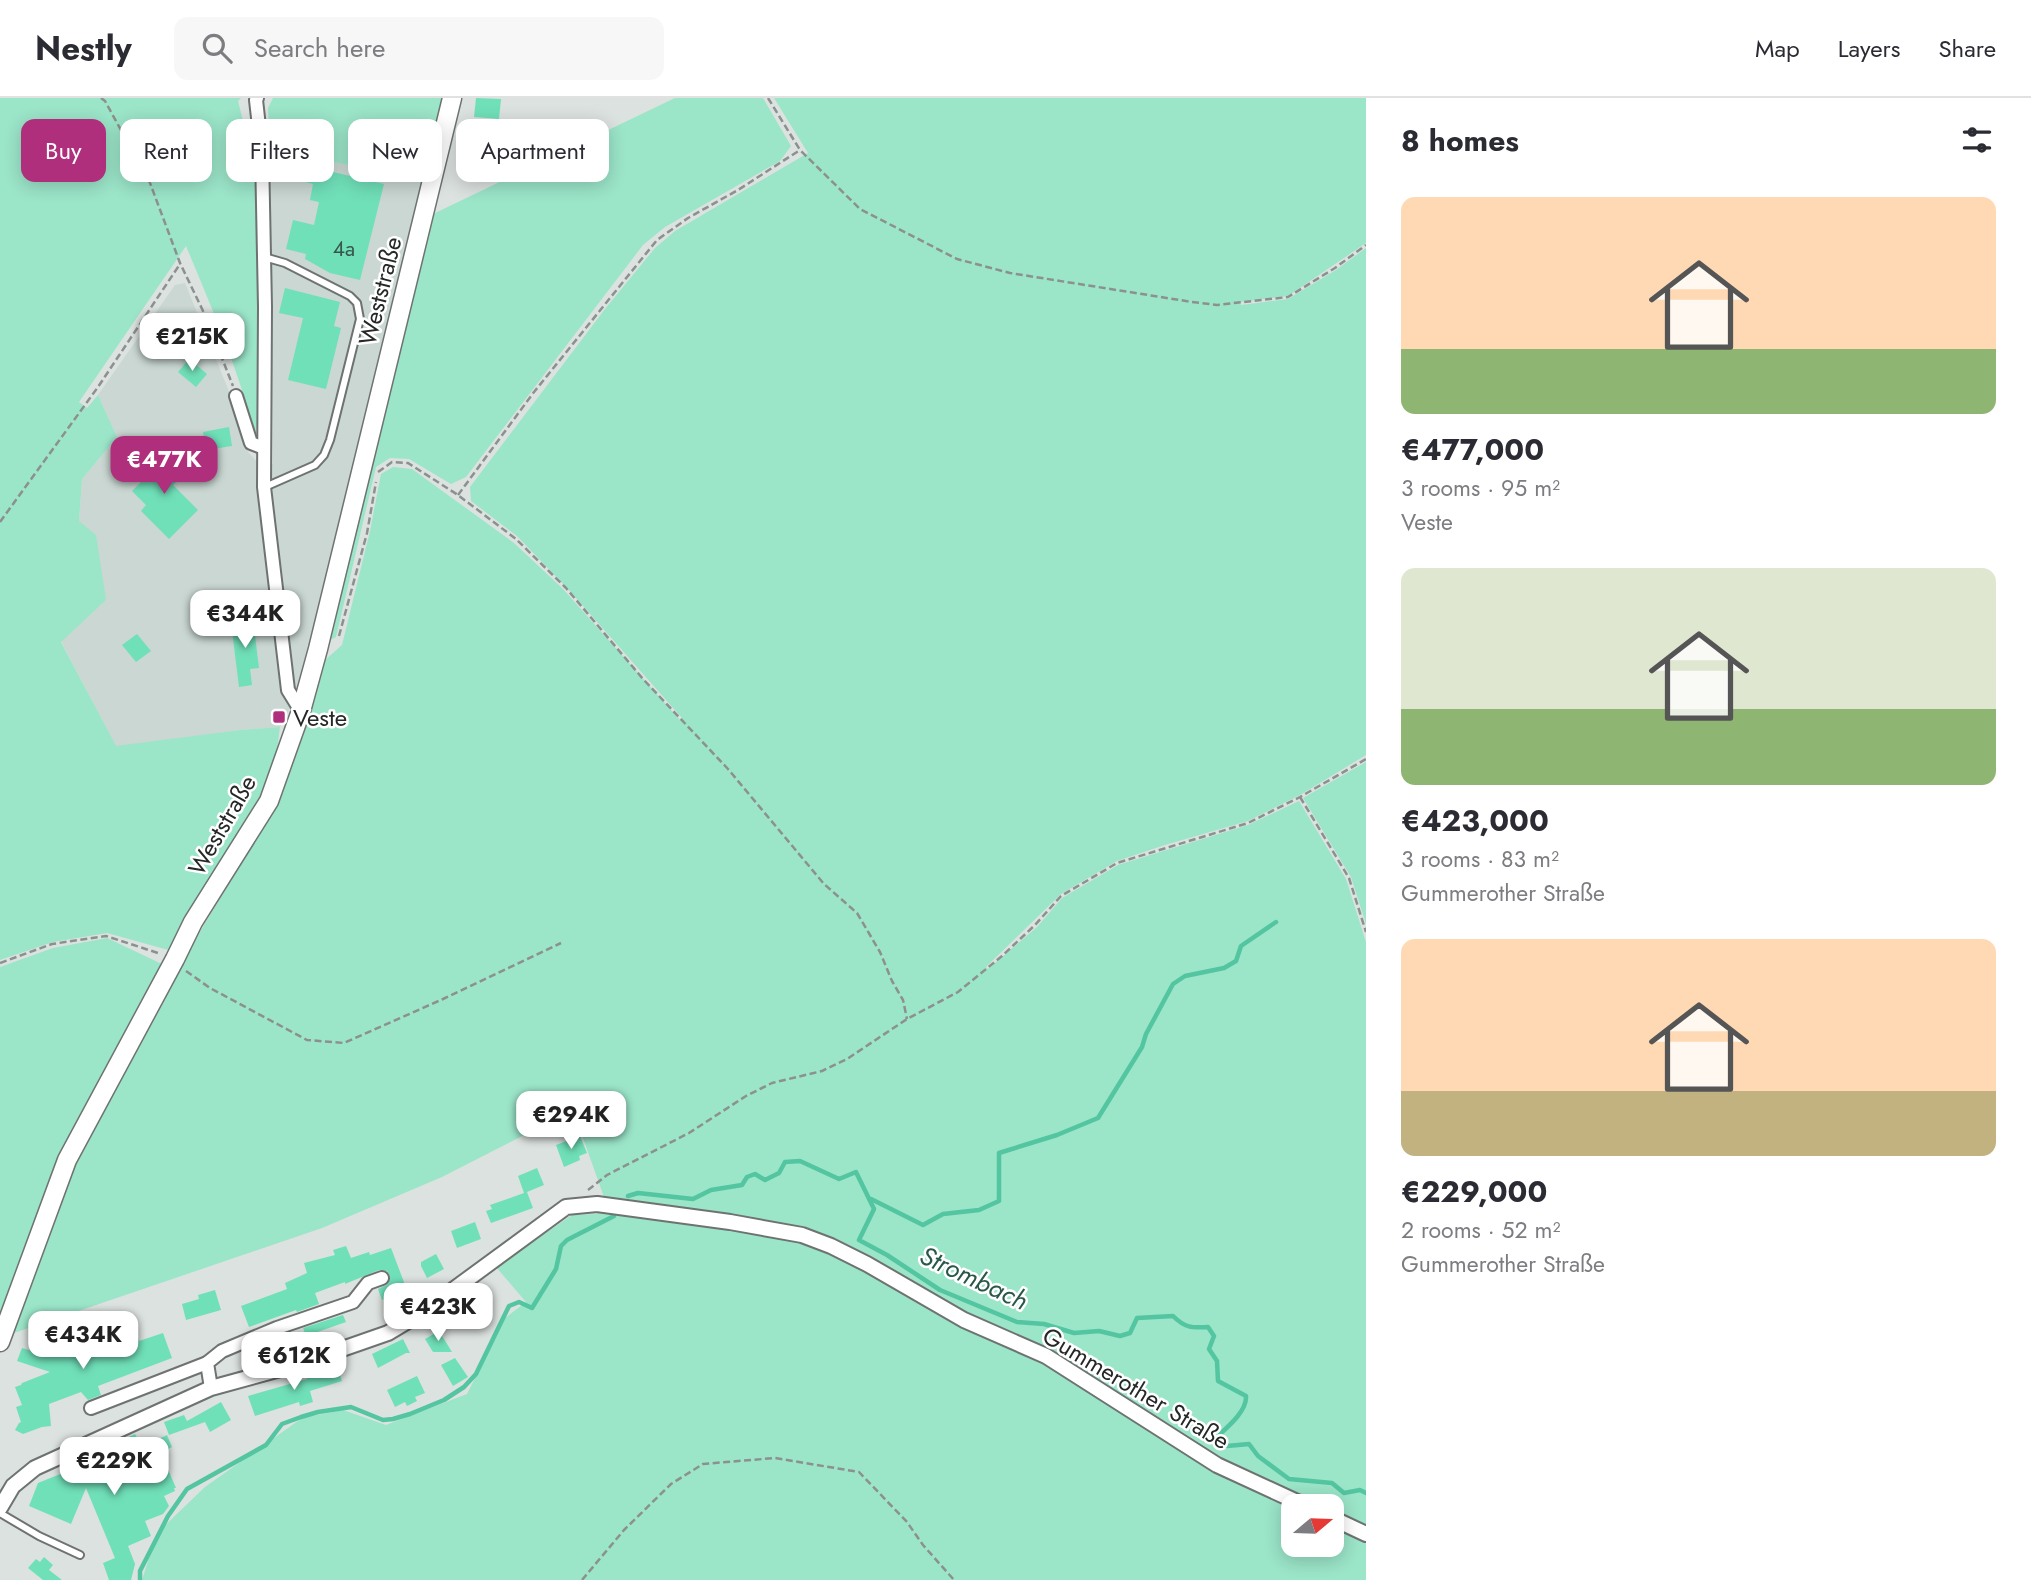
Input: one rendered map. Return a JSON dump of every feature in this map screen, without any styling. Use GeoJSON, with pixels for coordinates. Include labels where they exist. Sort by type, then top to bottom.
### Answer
{"type":"FeatureCollection","features":[{"type":"Feature","properties":{"kind":"main road","name":"Weststraße"},"geometry":{"type":"LineString","coordinates":[[0,1342],[66,1160],[193,922],[269,801],[301,711],[318,649],[452,98]]}},
{"type":"Feature","properties":{"kind":"street"},"geometry":{"type":"LineString","coordinates":[[257,98],[262,153],[264,257],[264,487],[288,690],[301,711]]}},
{"type":"Feature","properties":{"kind":"street"},"geometry":{"type":"LineString","coordinates":[[236,396],[251,443],[264,448]]}},
{"type":"Feature","properties":{"kind":"street","name":"Gummerother Straße"},"geometry":{"type":"LineString","coordinates":[[0,1510],[13,1486],[35,1468],[211,1388],[302,1363],[388,1333],[442,1299],[566,1207],[597,1204],[802,1235],[831,1247],[867,1264],[964,1320],[1046,1356],[1217,1465],[1281,1495]]}},
{"type":"Feature","properties":{"kind":"street"},"geometry":{"type":"LineString","coordinates":[[91,1408],[207,1363],[222,1351],[277,1328],[353,1302],[368,1283],[382,1278]]}},
{"type":"Feature","properties":{"kind":"street"},"geometry":{"type":"LineString","coordinates":[[207,1363],[211,1388]]}},
{"type":"Feature","properties":{"kind":"street"},"geometry":{"type":"LineString","coordinates":[[1344,1524],[1366,1534]]}},
{"type":"Feature","properties":{"kind":"lane"},"geometry":{"type":"LineString","coordinates":[[264,257],[285,263],[350,296],[357,303],[360,319],[324,455],[315,465],[264,487]]}},
{"type":"Feature","properties":{"kind":"lane"},"geometry":{"type":"LineString","coordinates":[[0,1510],[38,1536],[80,1555]]}},
{"type":"Feature","properties":{"kind":"path"},"geometry":{"type":"LineString","coordinates":[[101,98],[150,183],[180,263],[205,315],[236,396]]}},
{"type":"Feature","properties":{"kind":"path"},"geometry":{"type":"LineString","coordinates":[[768,98],[800,150],[860,209],[957,259],[1010,273],[1192,302],[1239,304],[1288,297],[1366,245]]}},
{"type":"Feature","properties":{"kind":"path"},"geometry":{"type":"LineString","coordinates":[[458,495],[542,382],[657,240],[688,218],[800,150]]}},
{"type":"Feature","properties":{"kind":"path"},"geometry":{"type":"LineString","coordinates":[[0,522],[98,387],[180,263]]}},
{"type":"Feature","properties":{"kind":"path"},"geometry":{"type":"LineString","coordinates":[[318,649],[336,645],[366,533],[378,471],[392,462],[408,463],[458,495],[516,539],[566,588],[643,679],[728,769],[824,884],[857,913],[880,952],[903,1000],[907,1019]]}},
{"type":"Feature","properties":{"kind":"path"},"geometry":{"type":"LineString","coordinates":[[587,1191],[607,1175],[689,1133],[746,1096],[772,1083],[822,1071],[847,1059],[907,1019],[958,992],[1002,956],[1061,896],[1117,863],[1248,823],[1366,759]]}},
{"type":"Feature","properties":{"kind":"path"},"geometry":{"type":"LineString","coordinates":[[1300,797],[1349,878],[1366,932]]}},
{"type":"Feature","properties":{"kind":"path"},"geometry":{"type":"LineString","coordinates":[[0,963],[52,944],[106,936],[175,959],[210,988],[307,1040],[344,1043],[561,943]]}},
{"type":"Feature","properties":{"kind":"path"},"geometry":{"type":"LineString","coordinates":[[582,1580],[624,1530],[671,1484],[703,1464],[775,1458],[859,1472],[907,1522],[954,1580]]}},
{"type":"Feature","properties":{"kind":"shaded area"},"geometry":{"type":"Polygon","coordinates":[[[334,162],[348,165],[348,182],[425,183],[305,680],[280,727],[116,747],[61,641],[106,600],[79,521],[82,479],[117,437],[98,395],[175,285],[185,283],[228,389],[248,452],[261,466],[273,464],[270,182],[334,182],[334,162]]]}},
{"type":"Feature","properties":{"kind":"green space"},"geometry":{"type":"Polygon","coordinates":[[[0,98],[241,98],[238,101],[242,119],[226,119],[226,182],[255,182],[260,410],[255,434],[233,362],[186,246],[79,402],[87,408],[98,395],[117,437],[82,479],[79,521],[96,535],[106,600],[61,642],[116,746],[280,727],[276,758],[263,797],[172,951],[107,933],[53,942],[0,960],[0,98]]]}},
{"type":"Feature","properties":{"kind":"green space"},"geometry":{"type":"Polygon","coordinates":[[[273,98],[444,98],[439,119],[348,119],[348,165],[334,162],[334,119],[269,119],[268,108],[273,98]]]}},
{"type":"Feature","properties":{"kind":"green space"},"geometry":{"type":"Polygon","coordinates":[[[675,98],[763,98],[791,146],[780,161],[665,227],[643,245],[466,477],[451,484],[409,459],[390,458],[376,467],[336,637],[328,641],[431,215],[500,182],[609,182],[609,130],[675,98]]]}},
{"type":"Feature","properties":{"kind":"green space"},"geometry":{"type":"Polygon","coordinates":[[[774,98],[1366,98],[1366,243],[1288,296],[1240,302],[1241,305],[1288,299],[1366,248],[1366,755],[1300,795],[1248,821],[1117,861],[1061,894],[986,967],[988,969],[1037,927],[1062,898],[1118,865],[1248,825],[1299,801],[1346,879],[1366,942],[1366,1526],[1344,1516],[1344,1494],[1296,1494],[1249,1472],[1281,1498],[1281,1558],[1344,1558],[1344,1532],[1366,1542],[1366,1580],[142,1580],[157,1533],[205,1487],[302,1418],[343,1410],[386,1425],[467,1394],[505,1318],[526,1302],[496,1267],[572,1215],[597,1214],[604,1197],[573,1110],[442,1177],[322,1228],[11,1334],[69,1161],[171,980],[276,805],[324,661],[342,645],[381,474],[393,467],[412,469],[514,543],[563,589],[680,720],[682,718],[568,589],[517,536],[471,501],[470,487],[605,309],[655,248],[675,231],[808,153],[774,98]]]}},
{"type":"Feature","properties":{"kind":"green space"},"geometry":{"type":"Polygon","coordinates":[[[1366,762],[1366,924],[1351,877],[1303,798],[1366,762]]]}},
{"type":"Feature","properties":{"kind":"green space"},"geometry":{"type":"Polygon","coordinates":[[[107,938],[164,965],[0,1325],[0,967],[53,948],[107,938]]]}},
{"type":"Feature","properties":{"kind":"building"},"geometry":{"type":"Polygon","coordinates":[[[476,98],[501,99],[499,119],[474,117],[476,98]]]}},
{"type":"Feature","properties":{"kind":"building"},"geometry":{"type":"Polygon","coordinates":[[[334,172],[348,176],[348,182],[384,184],[360,280],[330,273],[305,259],[306,254],[286,249],[293,220],[314,225],[319,202],[310,200],[313,184],[306,182],[334,182],[334,172]]]}},
{"type":"Feature","properties":{"kind":"building"},"geometry":{"type":"Polygon","coordinates":[[[285,288],[340,302],[334,326],[341,328],[326,389],[288,380],[303,318],[279,313],[285,288]]]}},
{"type":"Feature","properties":{"kind":"building"},"geometry":{"type":"Polygon","coordinates":[[[189,359],[207,374],[196,387],[178,372],[189,359]]]}},
{"type":"Feature","properties":{"kind":"building"},"geometry":{"type":"Polygon","coordinates":[[[229,427],[232,446],[206,450],[203,432],[229,427]]]}},
{"type":"Feature","properties":{"kind":"building"},"geometry":{"type":"Polygon","coordinates":[[[158,449],[183,475],[173,485],[198,510],[169,539],[141,511],[146,505],[132,491],[149,474],[141,466],[158,449]]]}},
{"type":"Feature","properties":{"kind":"building"},"geometry":{"type":"Polygon","coordinates":[[[253,619],[259,668],[250,669],[252,685],[239,687],[231,622],[253,619]]]}},
{"type":"Feature","properties":{"kind":"building"},"geometry":{"type":"Polygon","coordinates":[[[137,634],[151,651],[136,662],[122,645],[137,634]]]}},
{"type":"Feature","properties":{"kind":"building"},"geometry":{"type":"Polygon","coordinates":[[[580,1136],[587,1153],[579,1156],[580,1160],[564,1167],[556,1145],[580,1136]]]}},
{"type":"Feature","properties":{"kind":"building"},"geometry":{"type":"Polygon","coordinates":[[[537,1168],[544,1185],[527,1192],[533,1208],[491,1223],[486,1211],[492,1209],[490,1205],[524,1193],[518,1176],[537,1168]]]}},
{"type":"Feature","properties":{"kind":"building"},"geometry":{"type":"Polygon","coordinates":[[[475,1222],[481,1239],[457,1248],[451,1231],[475,1222]]]}},
{"type":"Feature","properties":{"kind":"building"},"geometry":{"type":"Polygon","coordinates":[[[346,1246],[351,1258],[391,1248],[407,1290],[382,1300],[378,1289],[388,1284],[390,1276],[387,1271],[379,1270],[315,1293],[319,1304],[249,1327],[241,1306],[287,1289],[285,1283],[307,1273],[304,1263],[335,1255],[333,1250],[346,1246]]]}},
{"type":"Feature","properties":{"kind":"building"},"geometry":{"type":"Polygon","coordinates":[[[436,1254],[444,1269],[427,1278],[421,1262],[436,1254]]]}},
{"type":"Feature","properties":{"kind":"building"},"geometry":{"type":"Polygon","coordinates":[[[215,1290],[221,1310],[186,1320],[182,1304],[215,1290]]]}},
{"type":"Feature","properties":{"kind":"building"},"geometry":{"type":"Polygon","coordinates":[[[343,1315],[346,1322],[306,1336],[303,1328],[343,1315]]]}},
{"type":"Feature","properties":{"kind":"building"},"geometry":{"type":"Polygon","coordinates":[[[133,1325],[139,1341],[163,1333],[172,1358],[98,1386],[101,1395],[88,1400],[81,1392],[49,1404],[51,1426],[23,1434],[15,1430],[21,1422],[16,1407],[22,1405],[15,1387],[50,1372],[17,1361],[22,1348],[39,1353],[92,1333],[94,1340],[133,1325]]]}},
{"type":"Feature","properties":{"kind":"building"},"geometry":{"type":"Polygon","coordinates":[[[439,1331],[452,1352],[433,1352],[425,1339],[439,1331]]]}},
{"type":"Feature","properties":{"kind":"building"},"geometry":{"type":"Polygon","coordinates":[[[403,1339],[410,1353],[378,1368],[372,1354],[403,1339]]]}},
{"type":"Feature","properties":{"kind":"building"},"geometry":{"type":"Polygon","coordinates":[[[455,1358],[468,1377],[453,1386],[441,1365],[455,1358]]]}},
{"type":"Feature","properties":{"kind":"building"},"geometry":{"type":"Polygon","coordinates":[[[337,1365],[342,1381],[310,1391],[313,1402],[300,1406],[299,1402],[255,1416],[248,1396],[307,1379],[306,1375],[337,1365]]]}},
{"type":"Feature","properties":{"kind":"building"},"geometry":{"type":"Polygon","coordinates":[[[417,1376],[425,1393],[415,1397],[417,1401],[407,1406],[405,1402],[395,1407],[387,1390],[417,1376]]]}},
{"type":"Feature","properties":{"kind":"building"},"geometry":{"type":"Polygon","coordinates":[[[221,1402],[231,1420],[210,1432],[205,1422],[169,1435],[164,1422],[184,1415],[187,1421],[221,1402]]]}},
{"type":"Feature","properties":{"kind":"building"},"geometry":{"type":"Polygon","coordinates":[[[135,1434],[142,1447],[167,1435],[172,1447],[161,1453],[176,1488],[164,1496],[169,1506],[163,1514],[145,1521],[151,1536],[128,1546],[135,1564],[131,1580],[109,1580],[103,1563],[115,1558],[86,1488],[71,1524],[29,1506],[38,1483],[105,1456],[107,1460],[127,1450],[122,1440],[135,1434]]]}},
{"type":"Feature","properties":{"kind":"building"},"geometry":{"type":"Polygon","coordinates":[[[44,1557],[53,1565],[49,1570],[62,1580],[43,1580],[28,1568],[36,1559],[40,1562],[44,1557]]]}},
{"type":"Feature","properties":{"kind":"waterway"},"geometry":{"type":"LineString","coordinates":[[871,1199],[923,1225],[943,1214],[979,1210],[999,1201],[999,1153],[1057,1135],[1098,1118],[1142,1047],[1146,1034],[1173,984],[1185,976],[1224,968],[1236,961],[1241,946],[1276,922]]}},
{"type":"Feature","properties":{"kind":"waterway","name":"Strombach"},"geometry":{"type":"LineString","coordinates":[[628,1196],[638,1193],[693,1199],[711,1190],[742,1185],[747,1177],[755,1174],[765,1180],[779,1173],[785,1162],[800,1161],[839,1179],[856,1172],[874,1209],[859,1240],[940,1290],[1017,1322],[1044,1324],[1074,1333],[1099,1331],[1120,1336],[1130,1333],[1137,1318],[1173,1316],[1189,1326],[1208,1327],[1214,1336],[1209,1349],[1217,1361],[1218,1381],[1246,1396],[1241,1412],[1220,1434],[1227,1446],[1249,1444],[1258,1456],[1289,1479],[1332,1483],[1344,1493],[1360,1490],[1366,1493]]}},
{"type":"Feature","properties":{"kind":"waterway","name":"Strombach"},"geometry":{"type":"LineString","coordinates":[[140,1580],[140,1571],[168,1516],[187,1489],[266,1445],[282,1424],[318,1412],[351,1407],[383,1420],[393,1419],[444,1400],[464,1387],[476,1374],[509,1306],[519,1302],[532,1308],[556,1269],[561,1246],[567,1240],[614,1216]]}},
{"type":"Feature","properties":{"kind":"place","name":"Veste"},"geometry":{"type":"Point","coordinates":[279,717]}}]}
